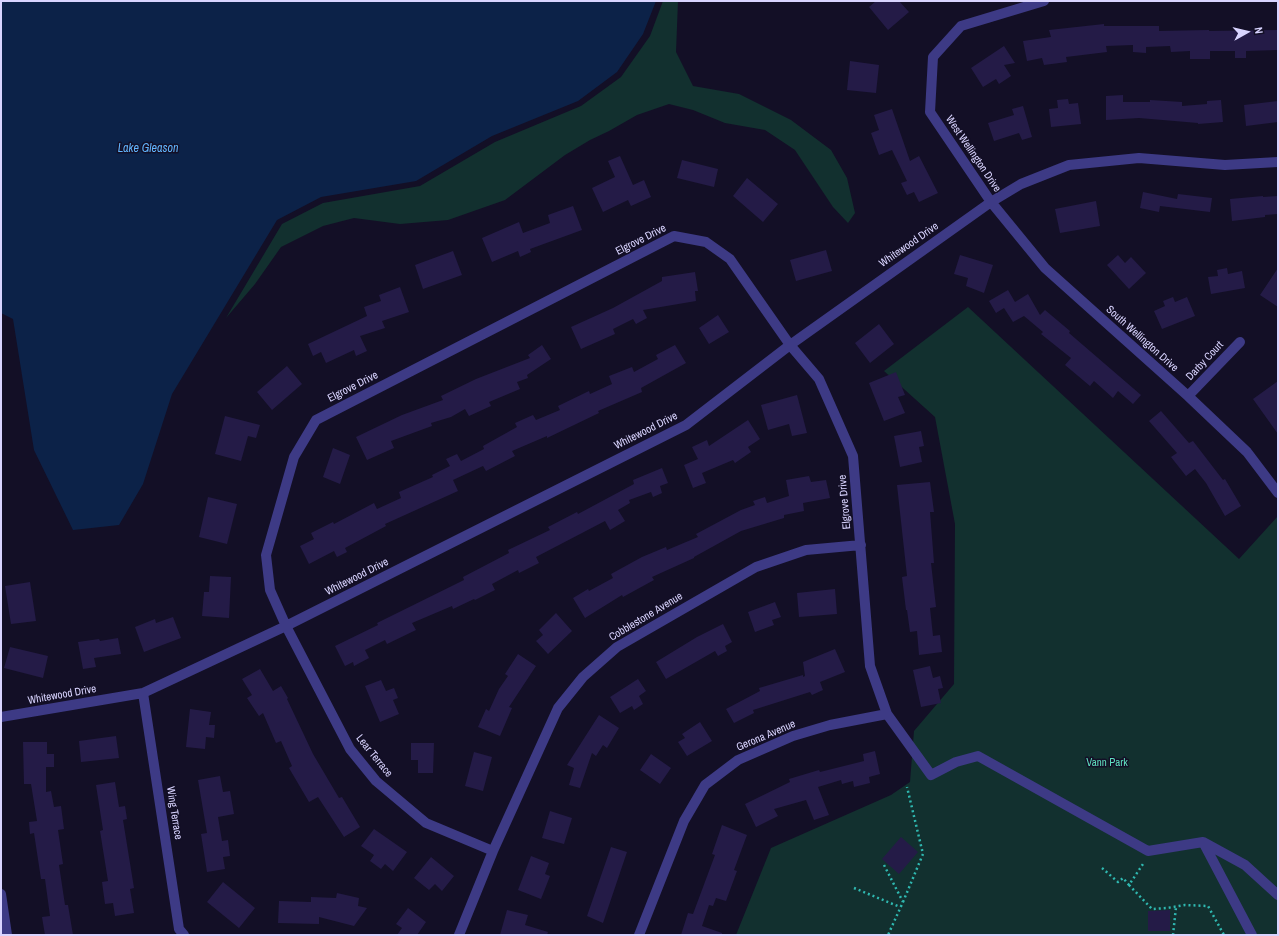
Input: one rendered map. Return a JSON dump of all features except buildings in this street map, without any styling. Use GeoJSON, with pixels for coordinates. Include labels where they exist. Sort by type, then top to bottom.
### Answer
{"type":"FeatureCollection","features":[{"type":"Feature","properties":{"kind":"street","name":"West Wellington Drive"},"geometry":{"type":"LineString","coordinates":[[991,202],[930,112],[933,57],[961,26],[1044,1]]}},
{"type":"Feature","properties":{"kind":"street","name":"Whitewood Drive"},"geometry":{"type":"LineString","coordinates":[[1,718],[143,693],[286,626],[686,425],[790,345],[991,202],[1021,184],[1070,165],[1139,158],[1225,165],[1278,162]]}},
{"type":"Feature","properties":{"kind":"street","name":"South Wellington Drive"},"geometry":{"type":"LineString","coordinates":[[991,202],[1045,268],[1188,396],[1247,452],[1278,493]]}},
{"type":"Feature","properties":{"kind":"street","name":"Elgrove Drive"},"geometry":{"type":"LineString","coordinates":[[286,626],[270,590],[266,555],[294,457],[316,420],[674,236],[706,242],[730,258],[790,345],[819,379],[853,456],[870,666],[887,714],[931,775],[956,762],[978,756],[1148,851],[1203,842]]}},
{"type":"Feature","properties":{"kind":"street","name":"Darby Court"},"geometry":{"type":"LineString","coordinates":[[1188,396],[1240,342]]}},
{"type":"Feature","properties":{"kind":"street","name":"Cobblestone Avenue"},"geometry":{"type":"LineString","coordinates":[[459,935],[492,851],[558,708],[583,676],[617,647],[756,567],[806,550],[861,545]]}},
{"type":"Feature","properties":{"kind":"street","name":"Lear Terrace"},"geometry":{"type":"LineString","coordinates":[[286,626],[350,749],[376,781],[426,823],[492,851]]}},
{"type":"Feature","properties":{"kind":"street","name":"Wing Terrace"},"geometry":{"type":"LineString","coordinates":[[143,693],[179,929],[184,935]]}},
{"type":"Feature","properties":{"kind":"street","name":"Gerona Avenue"},"geometry":{"type":"LineString","coordinates":[[639,935],[684,821],[705,785],[738,760],[793,736],[830,724],[887,714]]}},
{"type":"Feature","properties":{"kind":"street"},"geometry":{"type":"LineString","coordinates":[[1203,842],[1245,866],[1278,895]]}},
{"type":"Feature","properties":{"kind":"street"},"geometry":{"type":"LineString","coordinates":[[1203,842],[1252,935]]}},
{"type":"Feature","properties":{"kind":"street"},"geometry":{"type":"LineString","coordinates":[[1,894],[8,935]]}},
{"type":"Feature","properties":{"kind":"path"},"geometry":{"type":"LineString","coordinates":[[888,935],[922,854],[907,787]]}},
{"type":"Feature","properties":{"kind":"path"},"geometry":{"type":"LineString","coordinates":[[1129,885],[1144,864]]}},
{"type":"Feature","properties":{"kind":"path"},"geometry":{"type":"LineString","coordinates":[[884,865],[903,902]]}},
{"type":"Feature","properties":{"kind":"path"},"geometry":{"type":"LineString","coordinates":[[1102,868],[1118,882],[1122,878],[1152,909],[1185,905],[1208,906],[1224,935]]}},
{"type":"Feature","properties":{"kind":"path"},"geometry":{"type":"LineString","coordinates":[[854,888],[900,907]]}},
{"type":"Feature","properties":{"kind":"path"},"geometry":{"type":"LineString","coordinates":[[1173,935],[1176,907]]}},
{"type":"Feature","properties":{"kind":"green space"},"geometry":{"type":"Polygon","coordinates":[[[663,1],[678,1],[676,52],[693,86],[739,94],[791,120],[831,150],[847,178],[855,213],[848,223],[833,207],[795,150],[765,130],[725,123],[693,110],[669,104],[637,115],[590,140],[565,155],[505,200],[448,220],[400,224],[354,218],[323,226],[281,247],[255,284],[226,318],[282,224],[323,203],[420,186],[495,142],[581,106],[621,77],[650,36],[663,1]]]}},
{"type":"Feature","properties":{"kind":"green space","name":"Vann Park"},"geometry":{"type":"Polygon","coordinates":[[[968,307],[1239,559],[1278,516],[1278,935],[736,935],[771,848],[891,795],[910,782],[914,731],[954,684],[955,524],[935,417],[884,371],[968,307]]]}},
{"type":"Feature","properties":{"kind":"water","name":"Lake Gleason"},"geometry":{"type":"Polygon","coordinates":[[[1,1],[656,1],[643,34],[617,72],[578,101],[492,136],[416,181],[321,197],[277,220],[172,394],[143,484],[119,525],[73,530],[34,450],[13,319],[1,313],[1,1]]]}}]}
